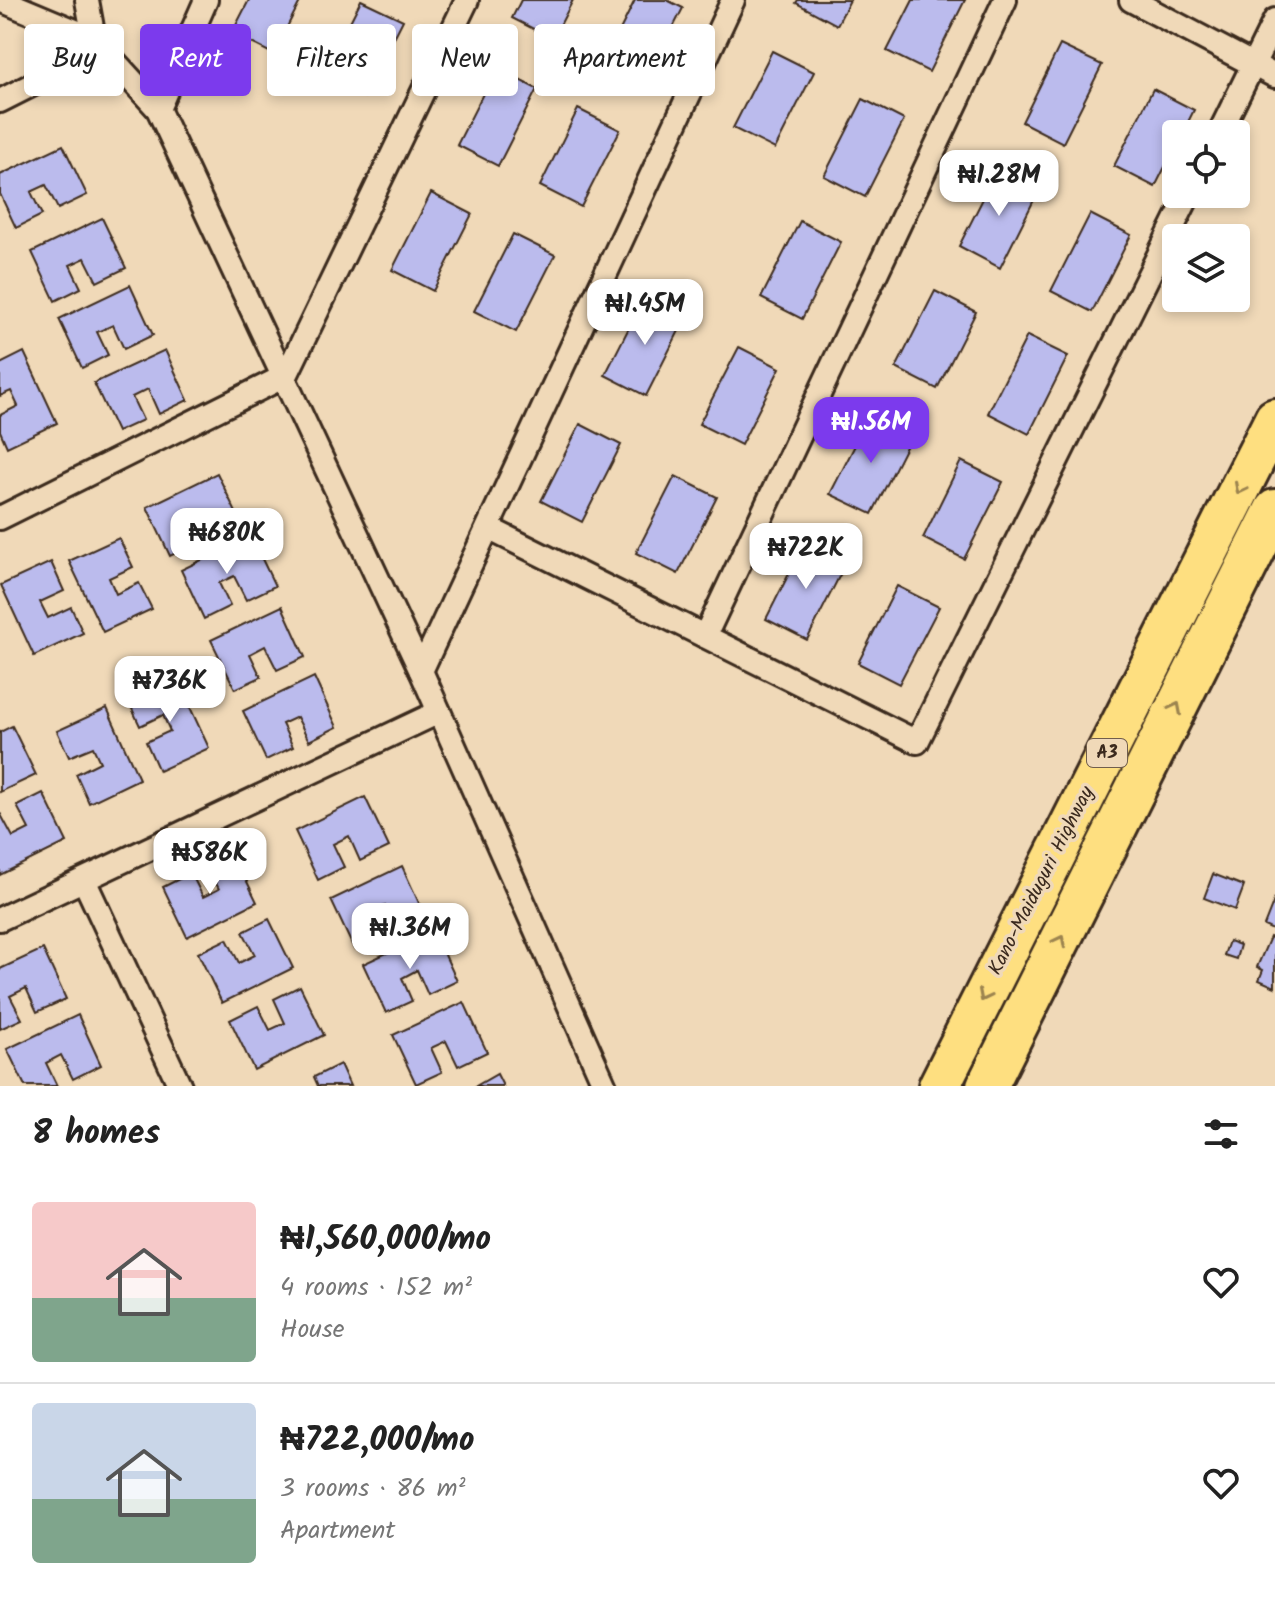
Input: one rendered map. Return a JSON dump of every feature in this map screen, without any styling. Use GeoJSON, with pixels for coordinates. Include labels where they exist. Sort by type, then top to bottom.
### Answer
{"type":"FeatureCollection","features":[{"type":"Feature","properties":{"kind":"highway","name":"Kano-Maiduguri Highway"},"geometry":{"type":"LineString","coordinates":[[939,1086],[1275,419]]}},
{"type":"Feature","properties":{"kind":"highway","name":"Kano-Maiduguri Highway"},"geometry":{"type":"LineString","coordinates":[[987,1086],[1275,510]]}},
{"type":"Feature","properties":{"kind":"street"},"geometry":{"type":"LineString","coordinates":[[1,0],[54,24]]}},
{"type":"Feature","properties":{"kind":"street"},"geometry":{"type":"LineString","coordinates":[[87,0],[93,24]]}},
{"type":"Feature","properties":{"kind":"street"},"geometry":{"type":"LineString","coordinates":[[158,109],[206,0]]}},
{"type":"Feature","properties":{"kind":"street"},"geometry":{"type":"LineString","coordinates":[[0,518],[284,378],[467,0]]}},
{"type":"Feature","properties":{"kind":"street"},"geometry":{"type":"LineString","coordinates":[[421,671],[733,0]]}},
{"type":"Feature","properties":{"kind":"street"},"geometry":{"type":"LineString","coordinates":[[705,636],[1005,0]]}},
{"type":"Feature","properties":{"kind":"street"},"geometry":{"type":"LineString","coordinates":[[1131,0],[1275,76]]}},
{"type":"Feature","properties":{"kind":"street"},"geometry":{"type":"LineString","coordinates":[[1226,120],[1275,20]]}},
{"type":"Feature","properties":{"kind":"street"},"geometry":{"type":"LineString","coordinates":[[124,72],[158,109],[421,671],[605,1086]]}},
{"type":"Feature","properties":{"kind":"street"},"geometry":{"type":"LineString","coordinates":[[0,101],[24,87]]}},
{"type":"Feature","properties":{"kind":"street"},"geometry":{"type":"LineString","coordinates":[[488,528],[917,742],[1182,208]]}},
{"type":"Feature","properties":{"kind":"street"},"geometry":{"type":"LineString","coordinates":[[0,919],[439,712]]}},
{"type":"Feature","properties":{"kind":"street"},"geometry":{"type":"LineString","coordinates":[[84,880],[180,1086]]}},
{"type":"Feature","properties":{"kind":"building"},"geometry":{"type":"Polygon","coordinates":[[[249,0],[301,0],[289,24],[267,24],[267,51],[251,43],[251,24],[237,24],[249,0]]]}},
{"type":"Feature","properties":{"kind":"building"},"geometry":{"type":"Polygon","coordinates":[[[361,0],[403,20],[396,34],[396,24],[349,24],[361,0]]]}},
{"type":"Feature","properties":{"kind":"building"},"geometry":{"type":"Polygon","coordinates":[[[521,0],[573,0],[561,24],[534,24],[534,29],[512,18],[521,0]]]}},
{"type":"Feature","properties":{"kind":"building"},"geometry":{"type":"Polygon","coordinates":[[[635,0],[667,0],[683,8],[675,24],[623,24],[635,0]]]}},
{"type":"Feature","properties":{"kind":"building"},"geometry":{"type":"Polygon","coordinates":[[[798,0],[850,0],[837,25],[796,3],[798,0]]]}},
{"type":"Feature","properties":{"kind":"building"},"geometry":{"type":"Polygon","coordinates":[[[913,0],[965,0],[929,72],[887,51],[913,0]]]}},
{"type":"Feature","properties":{"kind":"building"},"geometry":{"type":"Polygon","coordinates":[[[1060,45],[1102,65],[1063,143],[1022,122],[1060,45]]]}},
{"type":"Feature","properties":{"kind":"building"},"geometry":{"type":"Polygon","coordinates":[[[772,51],[814,72],[775,149],[733,128],[772,51]]]}},
{"type":"Feature","properties":{"kind":"building"},"geometry":{"type":"Polygon","coordinates":[[[518,79],[534,87],[534,95],[498,166],[457,145],[482,96],[518,96],[518,79]]]}},
{"type":"Feature","properties":{"kind":"building"},"geometry":{"type":"Polygon","coordinates":[[[1153,89],[1194,110],[1189,120],[1162,120],[1162,173],[1155,187],[1114,166],[1153,89]]]}},
{"type":"Feature","properties":{"kind":"building"},"geometry":{"type":"Polygon","coordinates":[[[863,99],[904,120],[865,197],[824,176],[863,99]]]}},
{"type":"Feature","properties":{"kind":"building"},"geometry":{"type":"Polygon","coordinates":[[[578,109],[620,130],[581,207],[540,186],[578,109]]]}},
{"type":"Feature","properties":{"kind":"building"},"geometry":{"type":"Polygon","coordinates":[[[63,145],[87,195],[58,209],[46,185],[31,192],[42,215],[16,228],[0,194],[0,175],[63,145]]]}},
{"type":"Feature","properties":{"kind":"building"},"geometry":{"type":"Polygon","coordinates":[[[998,169],[1039,190],[1000,268],[959,246],[998,169]]]}},
{"type":"Feature","properties":{"kind":"building"},"geometry":{"type":"Polygon","coordinates":[[[431,193],[472,214],[433,291],[392,270],[431,193]]]}},
{"type":"Feature","properties":{"kind":"building"},"geometry":{"type":"Polygon","coordinates":[[[1090,214],[1131,235],[1092,312],[1051,291],[1090,214]]]}},
{"type":"Feature","properties":{"kind":"building"},"geometry":{"type":"Polygon","coordinates":[[[102,218],[126,268],[97,282],[85,258],[70,265],[81,288],[55,301],[32,252],[102,218]]]}},
{"type":"Feature","properties":{"kind":"building"},"geometry":{"type":"Polygon","coordinates":[[[800,221],[841,242],[802,319],[761,298],[800,221]]]}},
{"type":"Feature","properties":{"kind":"building"},"geometry":{"type":"Polygon","coordinates":[[[513,234],[555,255],[516,332],[474,311],[513,234]]]}},
{"type":"Feature","properties":{"kind":"building"},"geometry":{"type":"Polygon","coordinates":[[[130,285],[153,335],[124,349],[113,325],[97,332],[108,355],[82,368],[59,319],[130,285]]]}},
{"type":"Feature","properties":{"kind":"building"},"geometry":{"type":"Polygon","coordinates":[[[935,291],[976,312],[937,389],[896,368],[935,291]]]}},
{"type":"Feature","properties":{"kind":"building"},"geometry":{"type":"Polygon","coordinates":[[[644,298],[685,319],[646,396],[605,375],[644,298]]]}},
{"type":"Feature","properties":{"kind":"building"},"geometry":{"type":"Polygon","coordinates":[[[1027,336],[1068,356],[1029,434],[988,413],[1027,336]]]}},
{"type":"Feature","properties":{"kind":"building"},"geometry":{"type":"Polygon","coordinates":[[[739,347],[780,368],[741,445],[699,424],[739,347]]]}},
{"type":"Feature","properties":{"kind":"building"},"geometry":{"type":"Polygon","coordinates":[[[165,350],[188,400],[159,414],[148,389],[132,397],[143,420],[117,432],[94,383],[165,350]]]}},
{"type":"Feature","properties":{"kind":"building"},"geometry":{"type":"Polygon","coordinates":[[[24,352],[57,423],[7,447],[0,431],[0,415],[18,406],[11,391],[0,396],[0,364],[24,352]]]}},
{"type":"Feature","properties":{"kind":"building"},"geometry":{"type":"Polygon","coordinates":[[[870,416],[911,437],[872,514],[830,494],[870,416]]]}},
{"type":"Feature","properties":{"kind":"building"},"geometry":{"type":"Polygon","coordinates":[[[580,424],[621,445],[582,522],[541,501],[580,424]]]}},
{"type":"Feature","properties":{"kind":"building"},"geometry":{"type":"Polygon","coordinates":[[[961,461],[1003,482],[964,559],[923,538],[961,461]]]}},
{"type":"Feature","properties":{"kind":"building"},"geometry":{"type":"Polygon","coordinates":[[[217,473],[241,523],[212,537],[201,513],[185,520],[196,543],[170,556],[147,507],[217,473]]]}},
{"type":"Feature","properties":{"kind":"building"},"geometry":{"type":"Polygon","coordinates":[[[675,476],[717,497],[678,574],[636,553],[675,476]]]}},
{"type":"Feature","properties":{"kind":"building"},"geometry":{"type":"Polygon","coordinates":[[[251,536],[275,586],[246,600],[234,576],[219,583],[230,606],[204,619],[181,570],[251,536]]]}},
{"type":"Feature","properties":{"kind":"building"},"geometry":{"type":"Polygon","coordinates":[[[119,538],[133,567],[109,578],[116,594],[139,583],[152,609],[103,632],[69,561],[119,538]]]}},
{"type":"Feature","properties":{"kind":"building"},"geometry":{"type":"Polygon","coordinates":[[[805,542],[846,563],[807,640],[766,619],[805,542]]]}},
{"type":"Feature","properties":{"kind":"building"},"geometry":{"type":"Polygon","coordinates":[[[51,562],[64,591],[40,602],[48,618],[71,607],[83,633],[34,656],[1,585],[51,562]]]}},
{"type":"Feature","properties":{"kind":"building"},"geometry":{"type":"Polygon","coordinates":[[[897,586],[939,607],[899,684],[858,663],[897,586]]]}},
{"type":"Feature","properties":{"kind":"building"},"geometry":{"type":"Polygon","coordinates":[[[282,606],[305,657],[277,670],[265,646],[250,654],[261,677],[235,689],[211,640],[282,606]]]}},
{"type":"Feature","properties":{"kind":"building"},"geometry":{"type":"Polygon","coordinates":[[[176,677],[209,748],[159,771],[146,742],[170,731],[163,715],[140,726],[128,700],[176,677]]]}},
{"type":"Feature","properties":{"kind":"building"},"geometry":{"type":"Polygon","coordinates":[[[314,677],[337,727],[309,741],[297,717],[282,724],[293,747],[266,760],[243,711],[314,677]]]}},
{"type":"Feature","properties":{"kind":"building"},"geometry":{"type":"Polygon","coordinates":[[[107,708],[139,779],[89,803],[76,774],[100,762],[93,747],[69,757],[57,731],[107,708]]]}},
{"type":"Feature","properties":{"kind":"building"},"geometry":{"type":"Polygon","coordinates":[[[12,726],[36,775],[0,792],[0,732],[12,726]]]}},
{"type":"Feature","properties":{"kind":"building"},"geometry":{"type":"Polygon","coordinates":[[[43,793],[67,842],[0,875],[0,813],[13,837],[29,829],[17,806],[43,793]]]}},
{"type":"Feature","properties":{"kind":"building"},"geometry":{"type":"Polygon","coordinates":[[[365,797],[389,847],[360,861],[349,836],[333,844],[344,867],[318,880],[295,831],[365,797]]]}},
{"type":"Feature","properties":{"kind":"building"},"geometry":{"type":"Polygon","coordinates":[[[233,853],[257,902],[187,937],[163,887],[191,873],[203,897],[219,889],[207,866],[233,853]]]}},
{"type":"Feature","properties":{"kind":"building"},"geometry":{"type":"Polygon","coordinates":[[[402,866],[425,916],[396,930],[385,906],[369,913],[380,937],[354,949],[331,900],[402,866]]]}},
{"type":"Feature","properties":{"kind":"building"},"geometry":{"type":"Polygon","coordinates":[[[1213,874],[1244,886],[1235,910],[1204,898],[1213,874]]]}},
{"type":"Feature","properties":{"kind":"building"},"geometry":{"type":"Polygon","coordinates":[[[1275,898],[1275,931],[1264,926],[1275,898]]]}},
{"type":"Feature","properties":{"kind":"building"},"geometry":{"type":"Polygon","coordinates":[[[269,919],[293,968],[222,1003],[198,953],[227,939],[239,963],[255,955],[243,932],[269,919]]]}},
{"type":"Feature","properties":{"kind":"building"},"geometry":{"type":"Polygon","coordinates":[[[434,931],[457,981],[428,995],[417,970],[402,978],[412,1001],[386,1013],[363,964],[434,931]]]}},
{"type":"Feature","properties":{"kind":"building"},"geometry":{"type":"Polygon","coordinates":[[[1270,937],[1275,939],[1275,987],[1259,980],[1263,970],[1257,967],[1270,937]]]}},
{"type":"Feature","properties":{"kind":"building"},"geometry":{"type":"Polygon","coordinates":[[[1229,941],[1240,945],[1236,959],[1224,955],[1229,941]]]}},
{"type":"Feature","properties":{"kind":"building"},"geometry":{"type":"Polygon","coordinates":[[[43,949],[66,999],[37,1012],[26,988],[10,996],[22,1019],[0,1029],[0,969],[43,949]]]}},
{"type":"Feature","properties":{"kind":"building"},"geometry":{"type":"Polygon","coordinates":[[[300,986],[324,1035],[254,1070],[230,1020],[258,1006],[270,1030],[285,1023],[274,999],[300,986]]]}},
{"type":"Feature","properties":{"kind":"building"},"geometry":{"type":"Polygon","coordinates":[[[464,1002],[487,1052],[458,1066],[446,1041],[431,1048],[442,1072],[416,1084],[393,1035],[464,1002]]]}},
{"type":"Feature","properties":{"kind":"building"},"geometry":{"type":"Polygon","coordinates":[[[78,1015],[101,1065],[73,1079],[61,1055],[46,1063],[57,1086],[25,1086],[7,1049],[78,1015]]]}},
{"type":"Feature","properties":{"kind":"building"},"geometry":{"type":"Polygon","coordinates":[[[340,1064],[350,1086],[318,1086],[314,1077],[340,1064]]]}},
{"type":"Feature","properties":{"kind":"building"},"geometry":{"type":"Polygon","coordinates":[[[497,1074],[503,1086],[476,1086],[497,1074]]]}}]}
